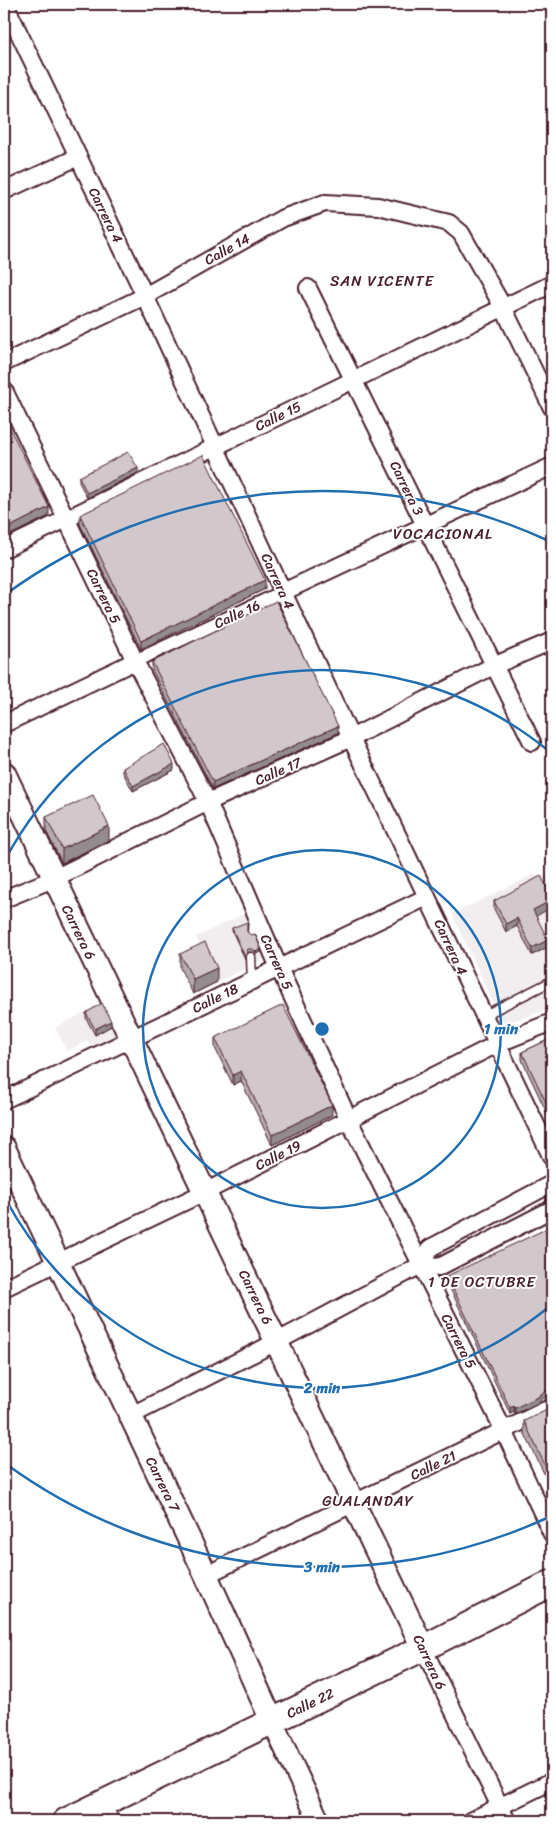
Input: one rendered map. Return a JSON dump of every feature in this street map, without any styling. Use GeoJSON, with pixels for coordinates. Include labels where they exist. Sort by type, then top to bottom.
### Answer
{"type":"FeatureCollection","features":[{"type":"Feature","properties":{"kind":"main road","name":"Carrera 6"},"geometry":{"type":"LineString","coordinates":[[4,773],[53,879],[278,1341],[423,1648]]}},
{"type":"Feature","properties":{"kind":"main road","name":"Carrera 7"},"geometry":{"type":"LineString","coordinates":[[4,1148],[206,1575],[272,1722]]}},
{"type":"Feature","properties":{"kind":"main road","name":"Calle 22"},"geometry":{"type":"LineString","coordinates":[[66,1821],[111,1812],[272,1722],[552,1583]]}},
{"type":"Feature","properties":{"kind":"street","name":"Carrera 4"},"geometry":{"type":"LineString","coordinates":[[7,6],[145,296],[351,738],[552,1158]]}},
{"type":"Feature","properties":{"kind":"street"},"geometry":{"type":"LineString","coordinates":[[4,191],[78,157]]}},
{"type":"Feature","properties":{"kind":"street","name":"Calle 14"},"geometry":{"type":"LineString","coordinates":[[4,363],[145,296],[283,218],[325,203],[378,206],[449,223],[461,233],[503,307]]}},
{"type":"Feature","properties":{"kind":"street","name":"Calle 15"},"geometry":{"type":"LineString","coordinates":[[4,549],[552,284]]}},
{"type":"Feature","properties":{"kind":"street","name":"Carrera 3"},"geometry":{"type":"LineString","coordinates":[[308,288],[532,742]]}},
{"type":"Feature","properties":{"kind":"street"},"geometry":{"type":"LineString","coordinates":[[503,307],[552,408]]}},
{"type":"Feature","properties":{"kind":"street","name":"Carrera 5"},"geometry":{"type":"LineString","coordinates":[[4,390],[135,661],[208,802],[279,968],[349,1120],[504,1431],[552,1534]]}},
{"type":"Feature","properties":{"kind":"street","name":"Calle 16"},"geometry":{"type":"LineString","coordinates":[[4,724],[552,466]]}},
{"type":"Feature","properties":{"kind":"street","name":"Calle 17"},"geometry":{"type":"LineString","coordinates":[[4,899],[53,879],[208,802],[351,738],[493,666],[552,641]]}},
{"type":"Feature","properties":{"kind":"street","name":"Calle 18"},"geometry":{"type":"LineString","coordinates":[[4,1100],[427,897]]}},
{"type":"Feature","properties":{"kind":"street","name":"Calle 19"},"geometry":{"type":"LineString","coordinates":[[4,1288],[205,1192],[497,1044],[552,1022]]}},
{"type":"Feature","properties":{"kind":"street"},"geometry":{"type":"LineString","coordinates":[[130,1416],[278,1341],[421,1265],[430,1248],[552,1185]]}},
{"type":"Feature","properties":{"kind":"street"},"geometry":{"type":"LineString","coordinates":[[421,1265],[439,1267],[552,1208]]}},
{"type":"Feature","properties":{"kind":"street","name":"Calle 21"},"geometry":{"type":"LineString","coordinates":[[206,1575],[552,1407]]}},
{"type":"Feature","properties":{"kind":"street","name":"Carrera 6"},"geometry":{"type":"LineString","coordinates":[[423,1648],[503,1814]]}},
{"type":"Feature","properties":{"kind":"street","name":"Carrera 7"},"geometry":{"type":"LineString","coordinates":[[272,1722],[319,1821]]}},
{"type":"Feature","properties":{"kind":"street"},"geometry":{"type":"LineString","coordinates":[[470,1821],[503,1814],[552,1781]]}},
{"type":"Feature","properties":{"kind":"lane"},"geometry":{"type":"LineString","coordinates":[[252,932],[254,908]]}},
{"type":"Feature","properties":{"kind":"lane"},"geometry":{"type":"LineString","coordinates":[[251,957],[252,980]]}},
{"type":"Feature","properties":{"kind":"lane"},"geometry":{"type":"LineString","coordinates":[[484,1016],[552,981]]}},
{"type":"Feature","properties":{"kind":"shaded area"},"geometry":{"type":"Polygon","coordinates":[[[533,875],[552,875],[552,1008],[503,1024],[452,914],[533,875]]]}},
{"type":"Feature","properties":{"kind":"shaded area"},"geometry":{"type":"Polygon","coordinates":[[[246,913],[267,958],[217,982],[196,937],[246,913]]]}},
{"type":"Feature","properties":{"kind":"shaded area"},"geometry":{"type":"Polygon","coordinates":[[[100,1004],[118,1036],[94,1049],[88,1040],[67,1051],[55,1028],[100,1004]]]}},
{"type":"Feature","properties":{"kind":"building"},"geometry":{"type":"Polygon","coordinates":[[[4,417],[49,507],[4,530],[4,417]]]}},
{"type":"Feature","properties":{"kind":"building"},"geometry":{"type":"Polygon","coordinates":[[[128,452],[138,468],[87,493],[79,477],[128,452]]]}},
{"type":"Feature","properties":{"kind":"building"},"geometry":{"type":"Polygon","coordinates":[[[203,455],[265,580],[141,641],[80,515],[203,455]]]}},
{"type":"Feature","properties":{"kind":"building"},"geometry":{"type":"Polygon","coordinates":[[[276,601],[338,726],[213,782],[152,662],[276,601]]]}},
{"type":"Feature","properties":{"kind":"building"},"geometry":{"type":"Polygon","coordinates":[[[164,744],[174,764],[133,786],[123,768],[164,744]]]}},
{"type":"Feature","properties":{"kind":"building"},"geometry":{"type":"Polygon","coordinates":[[[93,795],[109,826],[62,849],[46,817],[93,795]]]}},
{"type":"Feature","properties":{"kind":"building"},"geometry":{"type":"Polygon","coordinates":[[[541,876],[552,900],[533,910],[548,940],[532,948],[517,918],[506,924],[494,901],[541,876]]]}},
{"type":"Feature","properties":{"kind":"building"},"geometry":{"type":"Polygon","coordinates":[[[247,922],[247,932],[251,935],[255,934],[261,949],[256,952],[253,949],[248,949],[245,957],[232,928],[247,922]]]}},
{"type":"Feature","properties":{"kind":"building"},"geometry":{"type":"Polygon","coordinates":[[[205,942],[217,968],[193,979],[180,954],[205,942]]]}},
{"type":"Feature","properties":{"kind":"building"},"geometry":{"type":"Polygon","coordinates":[[[102,1003],[111,1021],[95,1029],[86,1013],[102,1003]]]}},
{"type":"Feature","properties":{"kind":"building"},"geometry":{"type":"Polygon","coordinates":[[[283,1005],[332,1105],[272,1135],[241,1071],[233,1075],[215,1038],[283,1005]]]}},
{"type":"Feature","properties":{"kind":"building"},"geometry":{"type":"Polygon","coordinates":[[[552,1038],[552,1115],[522,1052],[552,1038]]]}},
{"type":"Feature","properties":{"kind":"building"},"geometry":{"type":"Polygon","coordinates":[[[552,1226],[552,1388],[515,1408],[514,1406],[510,1408],[447,1276],[552,1226]]]}},
{"type":"Feature","properties":{"kind":"building"},"geometry":{"type":"Polygon","coordinates":[[[549,1409],[552,1417],[552,1480],[524,1421],[549,1409]]]}},
{"type":"Feature","properties":{"kind":"waterway"},"geometry":{"type":"LineString","coordinates":[[542,4],[552,17]]}},
{"type":"Feature","properties":{"kind":"district","name":"SAN VICENTE"},"geometry":{"type":"Point","coordinates":[382,281]}},
{"type":"Feature","properties":{"kind":"district","name":"VOCACIONAL"},"geometry":{"type":"Point","coordinates":[443,534]}},
{"type":"Feature","properties":{"kind":"district","name":"1 DE OCTUBRE"},"geometry":{"type":"Point","coordinates":[482,1282]}},
{"type":"Feature","properties":{"kind":"district","name":"GUALANDAY"},"geometry":{"type":"Point","coordinates":[368,1501]}}]}
